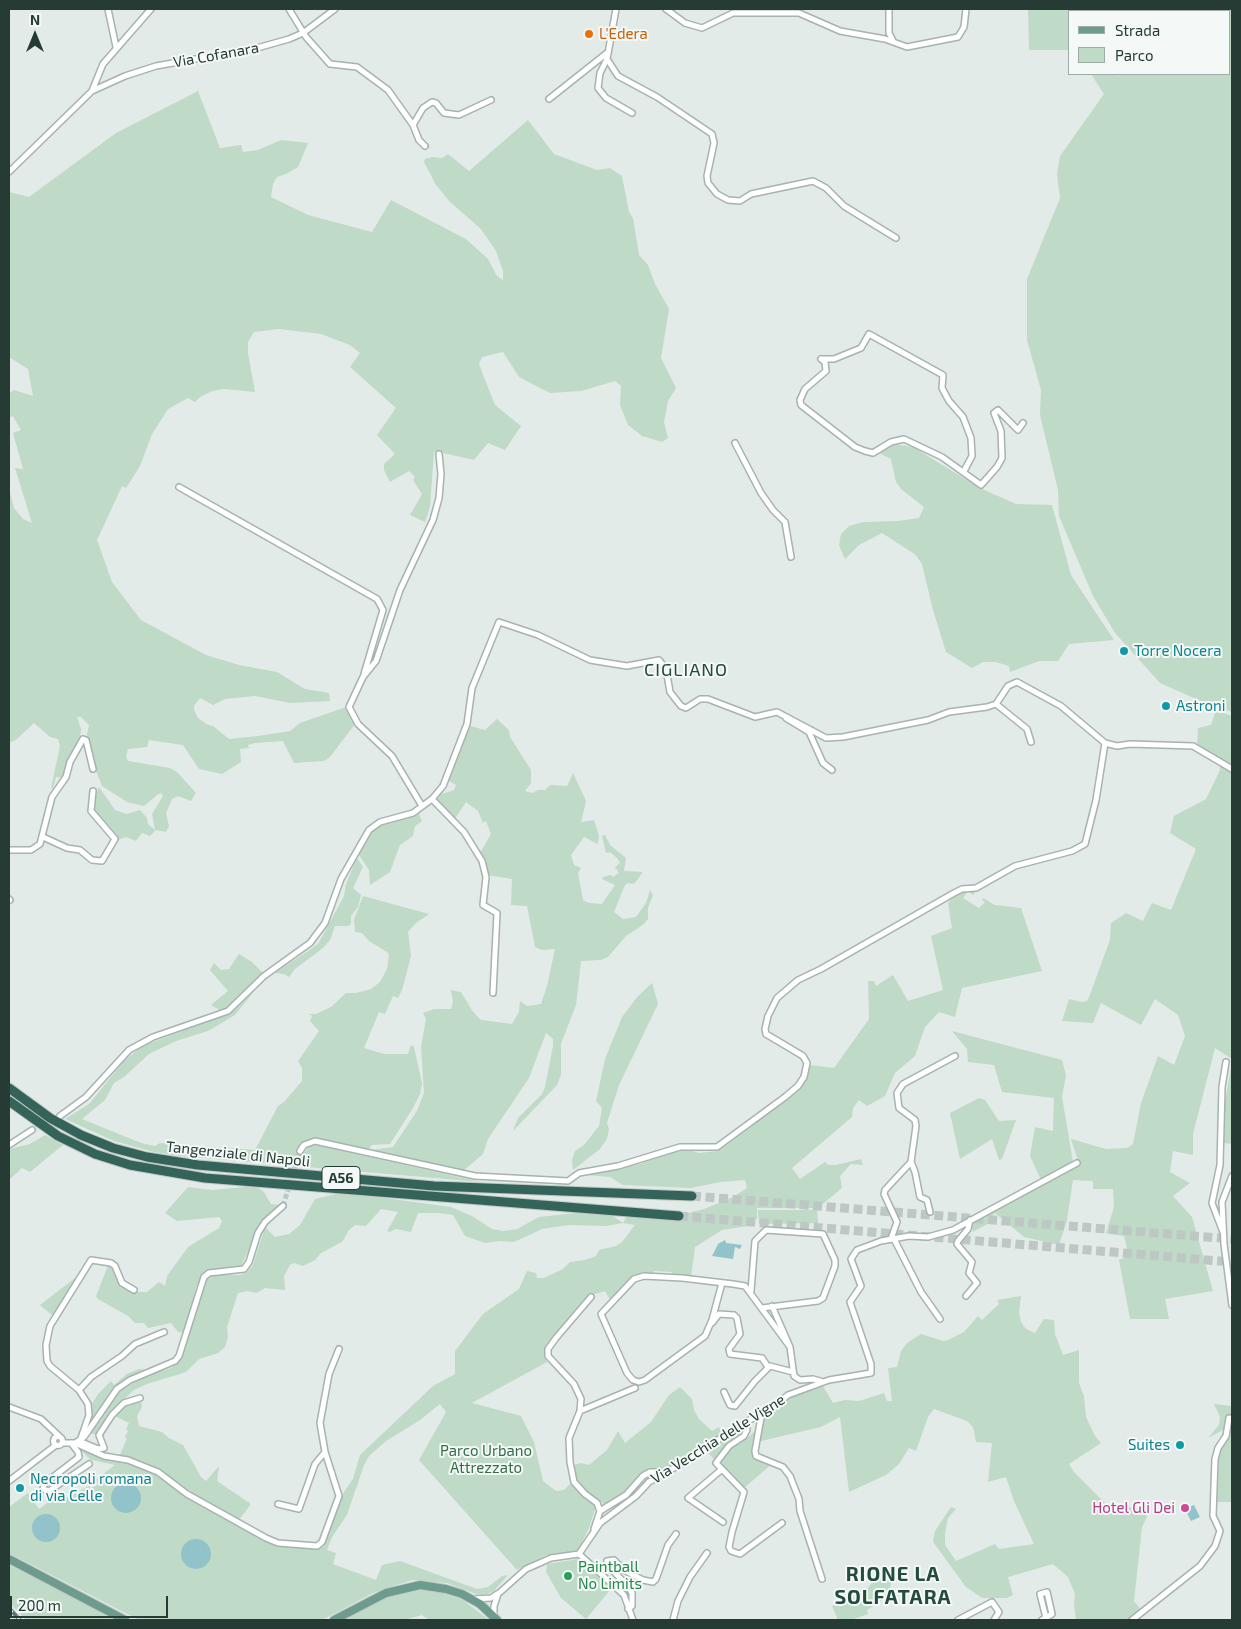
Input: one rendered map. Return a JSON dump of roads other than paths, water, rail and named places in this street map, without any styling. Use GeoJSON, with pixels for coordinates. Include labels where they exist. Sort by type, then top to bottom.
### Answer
{"type":"FeatureCollection","features":[{"type":"Feature","properties":{"kind":"highway","name":"Tangenziale di Napoli"},"geometry":{"type":"LineString","coordinates":[[9,1088],[50,1118],[81,1135],[113,1148],[147,1157],[198,1165],[434,1186],[692,1196]]}},
{"type":"Feature","properties":{"kind":"highway","name":"Tangenziale di Napoli"},"geometry":{"type":"LineString","coordinates":[[9,1101],[58,1136],[95,1154],[130,1165],[205,1178],[679,1216]]}},
{"type":"Feature","properties":{"kind":"main road"},"geometry":{"type":"LineString","coordinates":[[9,1560],[125,1620]]}},
{"type":"Feature","properties":{"kind":"main road"},"geometry":{"type":"LineString","coordinates":[[334,1620],[386,1593],[409,1586],[446,1589],[472,1599],[496,1619]]}},
{"type":"Feature","properties":{"kind":"street"},"geometry":{"type":"LineString","coordinates":[[108,9],[116,47]]}},
{"type":"Feature","properties":{"kind":"street"},"geometry":{"type":"LineString","coordinates":[[9,172],[92,91],[103,64],[151,9]]}},
{"type":"Feature","properties":{"kind":"street"},"geometry":{"type":"LineString","coordinates":[[289,9],[303,32],[330,64],[357,67],[380,82],[392,94],[413,125],[419,140],[425,146]]}},
{"type":"Feature","properties":{"kind":"street","name":"Via Cofanara"},"geometry":{"type":"LineString","coordinates":[[92,91],[125,76],[156,66],[270,45],[303,32],[335,9]]}},
{"type":"Feature","properties":{"kind":"street"},"geometry":{"type":"LineString","coordinates":[[616,9],[607,59],[600,73],[598,88],[606,98],[632,113]]}},
{"type":"Feature","properties":{"kind":"street"},"geometry":{"type":"LineString","coordinates":[[666,9],[685,23],[702,28],[733,13],[800,14],[840,31],[892,41],[907,47],[958,37],[964,27],[966,9]]}},
{"type":"Feature","properties":{"kind":"street"},"geometry":{"type":"LineString","coordinates":[[889,9],[889,33],[892,41]]}},
{"type":"Feature","properties":{"kind":"street"},"geometry":{"type":"LineString","coordinates":[[549,99],[608,53]]}},
{"type":"Feature","properties":{"kind":"street"},"geometry":{"type":"LineString","coordinates":[[607,59],[618,76],[657,97],[712,134],[714,143],[707,176],[708,184],[717,194],[728,200],[740,201],[750,194],[813,181],[826,188],[844,206],[896,238]]}},
{"type":"Feature","properties":{"kind":"street"},"geometry":{"type":"LineString","coordinates":[[413,125],[423,108],[432,102],[436,103],[444,114],[459,115],[491,100]]}},
{"type":"Feature","properties":{"kind":"street"},"geometry":{"type":"LineString","coordinates":[[964,471],[972,456],[970,438],[963,417],[949,401],[942,388],[943,375],[869,334],[861,348],[834,359],[821,359],[825,362],[826,371],[805,389],[800,400],[801,405],[855,447],[865,451],[873,453],[891,442],[904,439],[929,450],[964,471],[981,485],[997,467],[1002,458],[1000,431],[994,413],[998,410],[1018,430],[1023,422]]}},
{"type":"Feature","properties":{"kind":"street"},"geometry":{"type":"LineString","coordinates":[[735,443],[761,493],[773,510],[785,522],[791,556]]}},
{"type":"Feature","properties":{"kind":"street"},"geometry":{"type":"LineString","coordinates":[[363,677],[376,661],[400,590],[433,520],[439,498],[441,474],[439,454]]}},
{"type":"Feature","properties":{"kind":"street"},"geometry":{"type":"LineString","coordinates":[[179,487],[378,599],[383,610],[363,677],[349,707],[358,724],[392,756],[422,806]]}},
{"type":"Feature","properties":{"kind":"street"},"geometry":{"type":"LineString","coordinates":[[60,1116],[86,1097],[129,1050],[153,1037],[228,1011],[272,969],[310,943],[325,923],[342,879],[370,830],[380,822],[413,813],[432,799],[443,786],[464,734],[472,688],[499,622],[538,635],[590,660],[627,666],[659,660],[664,666],[670,692],[681,706],[686,708],[700,699],[708,699],[755,717],[778,712],[811,728],[817,734],[826,738],[843,737],[928,720],[950,712],[996,704],[1008,686],[1017,682],[1061,706],[1105,743],[1117,746],[1130,744],[1193,746],[1232,768]]}},
{"type":"Feature","properties":{"kind":"street"},"geometry":{"type":"LineString","coordinates":[[996,704],[1027,729],[1031,742]]}},
{"type":"Feature","properties":{"kind":"street"},"geometry":{"type":"LineString","coordinates":[[784,715],[790,722],[809,732],[822,763],[832,770]]}},
{"type":"Feature","properties":{"kind":"street"},"geometry":{"type":"LineString","coordinates":[[9,850],[36,848],[43,837],[52,797],[66,777],[70,762],[83,739],[86,740],[93,769]]}},
{"type":"Feature","properties":{"kind":"street"},"geometry":{"type":"LineString","coordinates":[[300,1151],[306,1143],[315,1141],[475,1176],[568,1181],[579,1173],[625,1164],[680,1147],[717,1147],[785,1097],[798,1086],[804,1077],[807,1062],[803,1056],[766,1034],[765,1028],[768,1016],[778,998],[798,980],[821,969],[962,889],[976,888],[1015,866],[1072,851],[1085,844],[1096,800],[1105,743]]}},
{"type":"Feature","properties":{"kind":"street"},"geometry":{"type":"LineString","coordinates":[[43,837],[67,848],[80,850],[92,860],[102,861],[115,841],[91,811],[94,791]]}},
{"type":"Feature","properties":{"kind":"street"},"geometry":{"type":"LineString","coordinates":[[432,799],[464,832],[482,861],[486,878],[483,905],[497,913],[493,993]]}},
{"type":"Feature","properties":{"kind":"street"},"geometry":{"type":"LineString","coordinates":[[930,1212],[927,1200],[920,1197],[911,1162],[916,1126],[915,1120],[898,1108],[896,1093],[903,1084],[955,1056]]}},
{"type":"Feature","properties":{"kind":"street"},"geometry":{"type":"LineString","coordinates":[[1223,1232],[1212,1203],[1220,1165],[1222,1087],[1226,1062]]}},
{"type":"Feature","properties":{"kind":"street"},"geometry":{"type":"LineString","coordinates":[[9,1144],[32,1130]]}},
{"type":"Feature","properties":{"kind":"street"},"geometry":{"type":"LineString","coordinates":[[911,1162],[885,1190],[884,1194],[897,1222],[892,1239],[921,1292],[940,1319]]}},
{"type":"Feature","properties":{"kind":"street","name":"Via Vecchia delle Vigne"},"geometry":{"type":"LineString","coordinates":[[579,1554],[608,1514],[636,1496],[649,1482],[686,1462],[791,1393],[824,1382],[869,1375],[872,1371],[850,1302],[861,1286],[852,1256],[857,1250],[892,1239],[909,1236],[928,1237],[954,1230],[1077,1163]]}},
{"type":"Feature","properties":{"kind":"street"},"geometry":{"type":"LineString","coordinates":[[1232,1176],[1223,1194],[1223,1232],[1232,1305]]}},
{"type":"Feature","properties":{"kind":"street"},"geometry":{"type":"LineString","coordinates":[[76,1441],[88,1433],[117,1389],[130,1380],[175,1361],[179,1356],[204,1277],[209,1273],[244,1269],[265,1222],[283,1206]]}},
{"type":"Feature","properties":{"kind":"street"},"geometry":{"type":"LineString","coordinates":[[966,1296],[977,1283],[969,1273],[972,1262],[957,1244],[968,1229],[970,1220]]}},
{"type":"Feature","properties":{"kind":"street"},"geometry":{"type":"LineString","coordinates":[[751,1291],[755,1241],[766,1230],[823,1234],[835,1260],[835,1266],[823,1298],[818,1301],[762,1308]]}},
{"type":"Feature","properties":{"kind":"street"},"geometry":{"type":"LineString","coordinates":[[89,1464],[49,1491],[43,1489],[44,1484],[79,1457],[76,1441],[90,1410],[79,1390],[50,1366],[48,1361],[47,1335],[54,1317],[72,1292],[89,1262],[93,1259],[116,1266],[122,1283],[134,1290]]}},
{"type":"Feature","properties":{"kind":"street"},"geometry":{"type":"LineString","coordinates":[[722,1283],[711,1324],[705,1336],[639,1382],[634,1380],[627,1372],[601,1314],[634,1280],[644,1276],[722,1283],[745,1286],[751,1291],[790,1347]]}},
{"type":"Feature","properties":{"kind":"street"},"geometry":{"type":"LineString","coordinates":[[591,1297],[548,1349],[548,1356],[579,1392],[582,1405],[569,1438],[570,1462],[574,1482],[597,1503],[600,1511]]}},
{"type":"Feature","properties":{"kind":"street"},"geometry":{"type":"LineString","coordinates":[[772,1306],[790,1347],[793,1372]]}},
{"type":"Feature","properties":{"kind":"street"},"geometry":{"type":"LineString","coordinates":[[711,1324],[720,1314],[734,1315],[737,1318],[740,1334],[729,1350],[730,1354],[762,1358],[768,1367]]}},
{"type":"Feature","properties":{"kind":"street"},"geometry":{"type":"LineString","coordinates":[[79,1390],[91,1377],[122,1356],[135,1344],[164,1332]]}},
{"type":"Feature","properties":{"kind":"street"},"geometry":{"type":"LineString","coordinates":[[76,1441],[104,1456],[128,1460],[158,1472],[187,1494],[266,1538],[309,1547],[316,1546],[322,1542],[339,1496],[325,1452],[320,1416],[329,1374],[339,1349]]}},
{"type":"Feature","properties":{"kind":"street"},"geometry":{"type":"LineString","coordinates":[[724,1392],[730,1405],[738,1404],[754,1380],[768,1367],[775,1365],[793,1372],[800,1380],[813,1379],[824,1382]]}},
{"type":"Feature","properties":{"kind":"street"},"geometry":{"type":"LineString","coordinates":[[580,1411],[635,1388]]}},
{"type":"Feature","properties":{"kind":"street"},"geometry":{"type":"LineString","coordinates":[[9,1481],[56,1444],[54,1439],[76,1441],[98,1449],[104,1448],[99,1435],[112,1415],[124,1403],[140,1398]]}},
{"type":"Feature","properties":{"kind":"street"},"geometry":{"type":"LineString","coordinates":[[9,1407],[42,1419],[61,1440]]}},
{"type":"Feature","properties":{"kind":"street"},"geometry":{"type":"LineString","coordinates":[[762,1412],[755,1451],[756,1456],[784,1467],[790,1476],[799,1499],[800,1511],[822,1580]]}},
{"type":"Feature","properties":{"kind":"street"},"geometry":{"type":"LineString","coordinates":[[1132,1620],[1200,1566],[1215,1546],[1220,1531],[1213,1516],[1215,1459],[1218,1448],[1226,1436],[1229,1418]]}},
{"type":"Feature","properties":{"kind":"street"},"geometry":{"type":"LineString","coordinates":[[746,1422],[747,1430],[744,1436],[728,1446],[716,1463],[744,1492],[732,1532],[729,1547],[731,1552],[740,1554],[782,1523]]}},
{"type":"Feature","properties":{"kind":"street"},"geometry":{"type":"LineString","coordinates":[[278,1504],[299,1509],[315,1464],[325,1452]]}},
{"type":"Feature","properties":{"kind":"street"},"geometry":{"type":"LineString","coordinates":[[721,1470],[688,1498],[723,1522]]}},
{"type":"Feature","properties":{"kind":"street"},"geometry":{"type":"LineString","coordinates":[[592,1534],[600,1511],[626,1495],[650,1472],[662,1472]]}},
{"type":"Feature","properties":{"kind":"street"},"geometry":{"type":"LineString","coordinates":[[628,1609],[632,1606],[632,1593],[628,1586],[608,1566],[607,1561],[614,1560],[624,1570],[643,1580],[652,1582],[656,1579],[668,1545],[676,1534]]}},
{"type":"Feature","properties":{"kind":"street"},"geometry":{"type":"LineString","coordinates":[[673,1620],[682,1593],[707,1553]]}},
{"type":"Feature","properties":{"kind":"street"},"geometry":{"type":"LineString","coordinates":[[484,1608],[514,1578],[537,1563],[579,1554],[622,1592],[633,1620]]}},
{"type":"Feature","properties":{"kind":"street"},"geometry":{"type":"LineString","coordinates":[[472,1599],[493,1599]]}},
{"type":"Feature","properties":{"kind":"street"},"geometry":{"type":"LineString","coordinates":[[493,1599],[496,1619]]}},
{"type":"Feature","properties":{"kind":"street"},"geometry":{"type":"LineString","coordinates":[[958,1620],[992,1602],[999,1612],[994,1620]]}},
{"type":"Feature","properties":{"kind":"water"},"geometry":{"type":"Polygon","coordinates":[[[725,1240],[726,1243],[742,1245],[740,1249],[735,1247],[733,1259],[712,1256],[718,1244],[725,1240]]]}},
{"type":"Feature","properties":{"kind":"water"},"geometry":{"type":"Polygon","coordinates":[[[126,1483],[132,1484],[140,1492],[140,1504],[132,1512],[126,1513],[120,1512],[112,1504],[111,1498],[112,1492],[120,1484],[126,1483]]]}},
{"type":"Feature","properties":{"kind":"water"},"geometry":{"type":"Polygon","coordinates":[[[1194,1505],[1200,1517],[1191,1521],[1185,1509],[1194,1505]]]}},
{"type":"Feature","properties":{"kind":"water"},"geometry":{"type":"Polygon","coordinates":[[[46,1514],[56,1518],[60,1528],[56,1538],[46,1542],[36,1538],[32,1528],[36,1518],[46,1514]]]}},
{"type":"Feature","properties":{"kind":"water"},"geometry":{"type":"Polygon","coordinates":[[[196,1539],[206,1544],[211,1554],[206,1564],[196,1569],[186,1564],[181,1554],[186,1544],[196,1539]]]}},
{"type":"Feature","properties":{"kind":"tunnel"},"geometry":{"type":"LineString","coordinates":[[283,1206],[300,1151]]}},
{"type":"Feature","properties":{"kind":"tunnel"},"geometry":{"type":"LineString","coordinates":[[692,1196],[1232,1239]]}},
{"type":"Feature","properties":{"kind":"tunnel"},"geometry":{"type":"LineString","coordinates":[[679,1216],[1232,1262]]}},
{"type":"Feature","properties":{"kind":"railway"},"geometry":{"type":"LineString","coordinates":[[9,1608],[20,1620]]}},
{"type":"Feature","properties":{"kind":"place","name":"L'Edera"},"geometry":{"type":"Point","coordinates":[589,34]}},
{"type":"Feature","properties":{"kind":"place","name":"Torre Nocera"},"geometry":{"type":"Point","coordinates":[1124,651]}},
{"type":"Feature","properties":{"kind":"place","name":"Astroni"},"geometry":{"type":"Point","coordinates":[1166,706]}},
{"type":"Feature","properties":{"kind":"place","name":"Suites"},"geometry":{"type":"Point","coordinates":[1180,1445]}},
{"type":"Feature","properties":{"kind":"place","name":"Necropoli romana di via Celle"},"geometry":{"type":"Point","coordinates":[20,1488]}},
{"type":"Feature","properties":{"kind":"place","name":"Hotel Gli Dei"},"geometry":{"type":"Point","coordinates":[1185,1508]}},
{"type":"Feature","properties":{"kind":"place","name":"Paintball No Limits"},"geometry":{"type":"Point","coordinates":[568,1576]}},
{"type":"Feature","properties":{"kind":"district","name":"CIGLIANO"},"geometry":{"type":"Point","coordinates":[686,670]}},
{"type":"Feature","properties":{"kind":"district","name":"RIONE LA SOLFATARA"},"geometry":{"type":"Point","coordinates":[893,1586]}},
{"type":"Feature","properties":{"kind":"park label","name":"Parco Urbano Attrezzato"},"geometry":{"type":"Point","coordinates":[486,1460]}}]}
